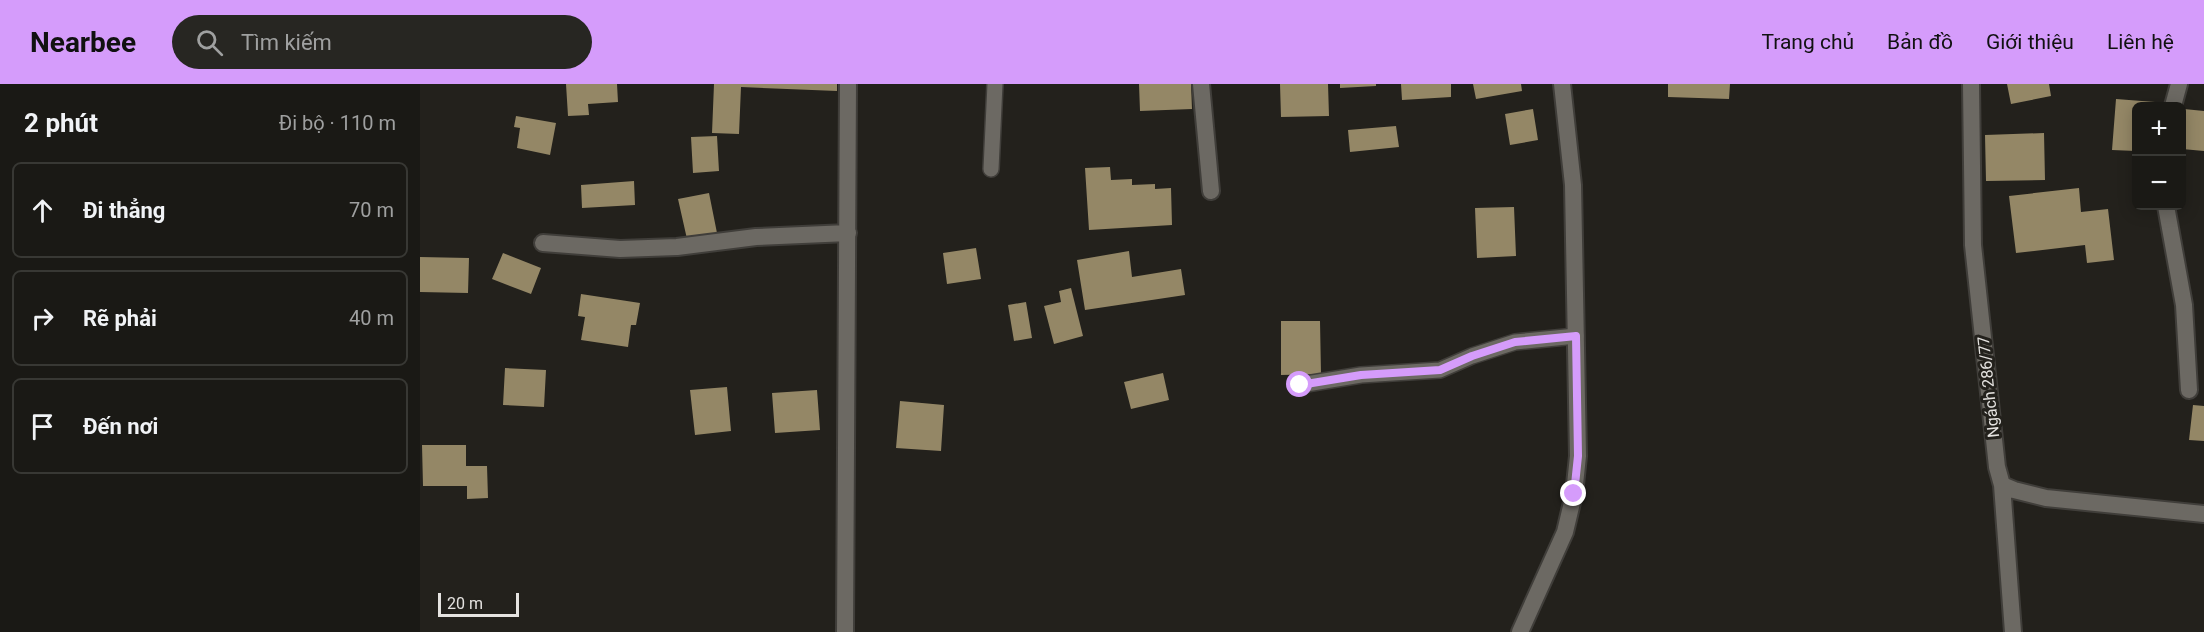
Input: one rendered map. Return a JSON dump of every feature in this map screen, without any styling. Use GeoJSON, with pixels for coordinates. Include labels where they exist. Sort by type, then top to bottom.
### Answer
{"type":"FeatureCollection","features":[{"type":"Feature","properties":{"kind":"street"},"geometry":{"type":"LineString","coordinates":[[845,632],[848,84]]}},
{"type":"Feature","properties":{"kind":"street"},"geometry":{"type":"LineString","coordinates":[[1201,84],[1211,191]]}},
{"type":"Feature","properties":{"kind":"street"},"geometry":{"type":"LineString","coordinates":[[1520,632],[1565,532],[1574,494],[1578,456],[1574,185],[1562,84]]}},
{"type":"Feature","properties":{"kind":"street","name":"Ngách 286/77"},"geometry":{"type":"LineString","coordinates":[[1971,84],[1974,245],[1996,467],[2002,484],[2013,632]]}},
{"type":"Feature","properties":{"kind":"street"},"geometry":{"type":"LineString","coordinates":[[2174,102],[2179,84]]}},
{"type":"Feature","properties":{"kind":"street"},"geometry":{"type":"LineString","coordinates":[[2167,210],[2184,305],[2189,390]]}},
{"type":"Feature","properties":{"kind":"street"},"geometry":{"type":"LineString","coordinates":[[543,243],[620,249],[677,247],[756,237],[848,233]]}},
{"type":"Feature","properties":{"kind":"street"},"geometry":{"type":"LineString","coordinates":[[2002,484],[2014,490],[2046,498],[2204,514]]}},
{"type":"Feature","properties":{"kind":"lane"},"geometry":{"type":"LineString","coordinates":[[991,169],[995,84]]}},
{"type":"Feature","properties":{"kind":"lane"},"geometry":{"type":"LineString","coordinates":[[1300,385],[1361,375],[1440,370],[1472,356],[1515,342],[1576,336]]}},
{"type":"Feature","properties":{"kind":"building"},"geometry":{"type":"Polygon","coordinates":[[[566,84],[617,84],[618,102],[588,104],[589,115],[568,116],[566,84]]]}},
{"type":"Feature","properties":{"kind":"building"},"geometry":{"type":"Polygon","coordinates":[[[714,84],[837,84],[837,91],[741,87],[739,134],[712,133],[714,84]]]}},
{"type":"Feature","properties":{"kind":"building"},"geometry":{"type":"Polygon","coordinates":[[[1139,84],[1191,84],[1192,109],[1140,111],[1139,84]]]}},
{"type":"Feature","properties":{"kind":"building"},"geometry":{"type":"Polygon","coordinates":[[[1280,84],[1328,84],[1329,116],[1281,117],[1280,84]]]}},
{"type":"Feature","properties":{"kind":"building"},"geometry":{"type":"Polygon","coordinates":[[[1340,84],[1376,84],[1376,86],[1340,88],[1340,84]]]}},
{"type":"Feature","properties":{"kind":"building"},"geometry":{"type":"Polygon","coordinates":[[[1401,84],[1451,84],[1451,97],[1402,100],[1401,84]]]}},
{"type":"Feature","properties":{"kind":"building"},"geometry":{"type":"Polygon","coordinates":[[[1473,84],[1521,84],[1522,91],[1476,99],[1473,84]]]}},
{"type":"Feature","properties":{"kind":"building"},"geometry":{"type":"Polygon","coordinates":[[[1668,84],[1730,84],[1729,99],[1668,97],[1668,84]]]}},
{"type":"Feature","properties":{"kind":"building"},"geometry":{"type":"Polygon","coordinates":[[[2007,84],[2049,84],[2051,96],[2011,104],[2007,84]]]}},
{"type":"Feature","properties":{"kind":"building"},"geometry":{"type":"Polygon","coordinates":[[[2116,99],[2155,102],[2132,102],[2132,151],[2112,150],[2116,99]]]}},
{"type":"Feature","properties":{"kind":"building"},"geometry":{"type":"Polygon","coordinates":[[[1533,109],[1538,140],[1510,145],[1505,114],[1533,109]]]}},
{"type":"Feature","properties":{"kind":"building"},"geometry":{"type":"Polygon","coordinates":[[[2186,109],[2204,111],[2204,151],[2186,149],[2186,109]]]}},
{"type":"Feature","properties":{"kind":"building"},"geometry":{"type":"Polygon","coordinates":[[[516,116],[556,123],[550,155],[517,148],[520,128],[514,127],[516,116]]]}},
{"type":"Feature","properties":{"kind":"building"},"geometry":{"type":"Polygon","coordinates":[[[1396,126],[1399,147],[1350,152],[1348,130],[1396,126]]]}},
{"type":"Feature","properties":{"kind":"building"},"geometry":{"type":"Polygon","coordinates":[[[2044,133],[2045,180],[1986,181],[1985,135],[2044,133]]]}},
{"type":"Feature","properties":{"kind":"building"},"geometry":{"type":"Polygon","coordinates":[[[717,136],[719,171],[693,173],[691,137],[717,136]]]}},
{"type":"Feature","properties":{"kind":"building"},"geometry":{"type":"Polygon","coordinates":[[[1110,167],[1111,180],[1132,179],[1132,185],[1155,184],[1155,189],[1171,188],[1172,225],[1089,230],[1085,168],[1110,167]]]}},
{"type":"Feature","properties":{"kind":"building"},"geometry":{"type":"Polygon","coordinates":[[[634,181],[635,205],[582,208],[581,185],[634,181]]]}},
{"type":"Feature","properties":{"kind":"building"},"geometry":{"type":"Polygon","coordinates":[[[2079,188],[2081,212],[2108,209],[2114,260],[2087,263],[2085,245],[2016,253],[2009,196],[2079,188]]]}},
{"type":"Feature","properties":{"kind":"building"},"geometry":{"type":"Polygon","coordinates":[[[709,193],[717,233],[687,239],[678,199],[709,193]]]}},
{"type":"Feature","properties":{"kind":"building"},"geometry":{"type":"Polygon","coordinates":[[[1514,207],[1516,256],[1477,258],[1475,208],[1514,207]]]}},
{"type":"Feature","properties":{"kind":"building"},"geometry":{"type":"Polygon","coordinates":[[[976,248],[981,279],[947,284],[943,253],[976,248]]]}},
{"type":"Feature","properties":{"kind":"building"},"geometry":{"type":"Polygon","coordinates":[[[1129,251],[1132,277],[1181,269],[1185,295],[1085,310],[1077,260],[1129,251]]]}},
{"type":"Feature","properties":{"kind":"building"},"geometry":{"type":"Polygon","coordinates":[[[503,253],[541,268],[531,294],[492,279],[503,253]]]}},
{"type":"Feature","properties":{"kind":"building"},"geometry":{"type":"Polygon","coordinates":[[[420,257],[469,258],[468,293],[420,292],[420,257]]]}},
{"type":"Feature","properties":{"kind":"building"},"geometry":{"type":"Polygon","coordinates":[[[1071,288],[1083,336],[1054,344],[1044,306],[1061,302],[1059,291],[1071,288]]]}},
{"type":"Feature","properties":{"kind":"building"},"geometry":{"type":"Polygon","coordinates":[[[581,294],[640,303],[636,325],[631,325],[628,347],[581,340],[585,317],[578,316],[581,294]]]}},
{"type":"Feature","properties":{"kind":"building"},"geometry":{"type":"Polygon","coordinates":[[[1026,302],[1032,338],[1014,341],[1008,305],[1026,302]]]}},
{"type":"Feature","properties":{"kind":"building"},"geometry":{"type":"Polygon","coordinates":[[[1281,321],[1320,321],[1321,374],[1281,375],[1281,321]]]}},
{"type":"Feature","properties":{"kind":"building"},"geometry":{"type":"Polygon","coordinates":[[[505,368],[546,370],[544,407],[503,405],[505,368]]]}},
{"type":"Feature","properties":{"kind":"building"},"geometry":{"type":"Polygon","coordinates":[[[1163,373],[1169,400],[1131,409],[1124,382],[1163,373]]]}},
{"type":"Feature","properties":{"kind":"building"},"geometry":{"type":"Polygon","coordinates":[[[727,387],[731,431],[695,435],[690,390],[727,387]]]}},
{"type":"Feature","properties":{"kind":"building"},"geometry":{"type":"Polygon","coordinates":[[[817,390],[820,430],[775,433],[772,393],[817,390]]]}},
{"type":"Feature","properties":{"kind":"building"},"geometry":{"type":"Polygon","coordinates":[[[900,401],[944,405],[941,451],[896,448],[900,401]]]}},
{"type":"Feature","properties":{"kind":"building"},"geometry":{"type":"Polygon","coordinates":[[[2193,405],[2204,406],[2204,441],[2189,440],[2193,405]]]}},
{"type":"Feature","properties":{"kind":"building"},"geometry":{"type":"Polygon","coordinates":[[[422,445],[466,445],[466,466],[487,466],[488,498],[467,499],[467,486],[423,486],[422,445]]]}},
{"type":"Feature","properties":{"kind":"route"},"geometry":{"type":"LineString","coordinates":[[1300,385],[1361,375],[1440,370],[1472,356],[1515,342],[1576,336],[1578,456],[1574,494]]}}]}
